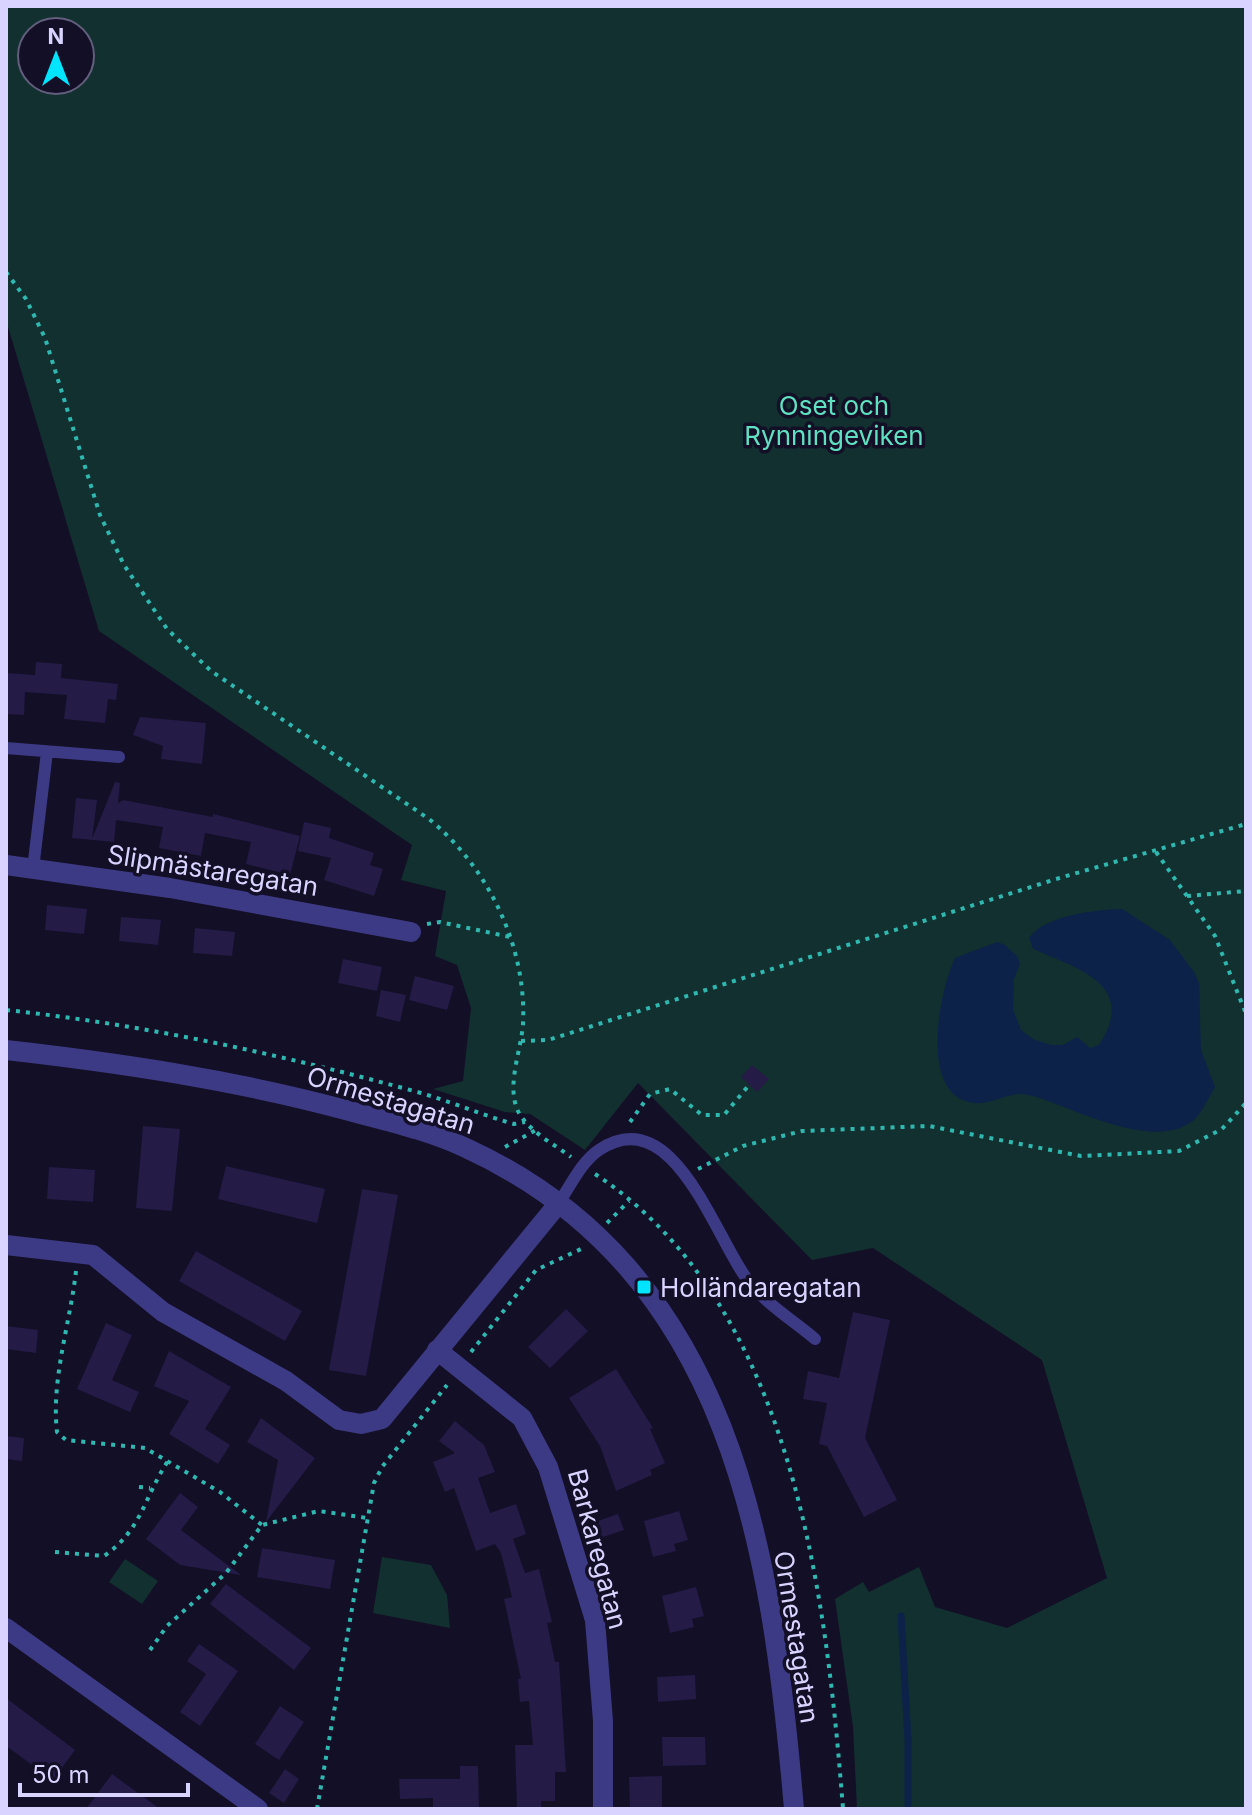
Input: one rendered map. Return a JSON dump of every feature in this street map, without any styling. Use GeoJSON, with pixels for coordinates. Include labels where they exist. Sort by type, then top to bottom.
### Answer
{"type":"FeatureCollection","features":[{"type":"Feature","properties":{"kind":"street","name":"Slipmästaregatan"},"geometry":{"type":"LineString","coordinates":[[6,865],[215,895],[411,932]]}},
{"type":"Feature","properties":{"kind":"street","name":"Ormestagatan"},"geometry":{"type":"LineString","coordinates":[[6,1050],[167,1071],[276,1092],[398,1124],[464,1147],[558,1204],[632,1271],[670,1321],[699,1371],[728,1438],[771,1611],[794,1809]]}},
{"type":"Feature","properties":{"kind":"street"},"geometry":{"type":"LineString","coordinates":[[6,1245],[93,1255],[163,1312],[286,1381],[339,1420],[361,1424],[382,1419],[558,1204]]}},
{"type":"Feature","properties":{"kind":"street","name":"Barkaregatan"},"geometry":{"type":"LineString","coordinates":[[437,1350],[522,1418],[548,1467],[595,1620],[603,1721],[603,1809]]}},
{"type":"Feature","properties":{"kind":"street"},"geometry":{"type":"LineString","coordinates":[[6,1628],[258,1809]]}},
{"type":"Feature","properties":{"kind":"lane"},"geometry":{"type":"LineString","coordinates":[[6,748],[119,757]]}},
{"type":"Feature","properties":{"kind":"lane"},"geometry":{"type":"LineString","coordinates":[[33,869],[47,752]]}},
{"type":"Feature","properties":{"kind":"lane"},"geometry":{"type":"LineString","coordinates":[[558,1204],[597,1151],[615,1142],[631,1140],[664,1151],[685,1175],[753,1287],[815,1339]]}},
{"type":"Feature","properties":{"kind":"path"},"geometry":{"type":"LineString","coordinates":[[6,272],[26,299],[45,338],[100,515],[124,565],[167,629],[211,671],[443,831],[475,869],[499,910],[510,937],[522,988],[521,1041],[514,1089],[515,1103],[525,1122],[514,1124],[423,1094],[232,1045],[86,1019],[6,1010]]}},
{"type":"Feature","properties":{"kind":"path"},"geometry":{"type":"LineString","coordinates":[[521,1041],[548,1040],[1056,879],[1246,824]]}},
{"type":"Feature","properties":{"kind":"path"},"geometry":{"type":"LineString","coordinates":[[1156,852],[1215,936],[1246,1014]]}},
{"type":"Feature","properties":{"kind":"path"},"geometry":{"type":"LineString","coordinates":[[1187,896],[1246,891]]}},
{"type":"Feature","properties":{"kind":"path"},"geometry":{"type":"LineString","coordinates":[[411,932],[440,922],[510,937]]}},
{"type":"Feature","properties":{"kind":"path"},"geometry":{"type":"LineString","coordinates":[[615,1142],[650,1094],[670,1089],[702,1115],[724,1115],[749,1085]]}},
{"type":"Feature","properties":{"kind":"path"},"geometry":{"type":"LineString","coordinates":[[685,1175],[743,1146],[802,1131],[929,1126],[1081,1156],[1179,1151],[1222,1129],[1246,1103]]}},
{"type":"Feature","properties":{"kind":"path"},"geometry":{"type":"LineString","coordinates":[[503,1148],[536,1130]]}},
{"type":"Feature","properties":{"kind":"path"},"geometry":{"type":"LineString","coordinates":[[317,1809],[367,1518],[374,1483],[382,1467],[536,1270],[578,1253],[630,1201]]}},
{"type":"Feature","properties":{"kind":"path"},"geometry":{"type":"LineString","coordinates":[[77,1253],[70,1321],[63,1350],[57,1432],[66,1440],[145,1448],[220,1492],[262,1525]]}},
{"type":"Feature","properties":{"kind":"path"},"geometry":{"type":"LineString","coordinates":[[55,1552],[104,1556],[124,1542],[143,1515],[150,1488],[168,1461]]}},
{"type":"Feature","properties":{"kind":"path"},"geometry":{"type":"LineString","coordinates":[[139,1487],[150,1488]]}},
{"type":"Feature","properties":{"kind":"path"},"geometry":{"type":"LineString","coordinates":[[150,1650],[167,1626],[226,1573],[262,1525],[319,1511],[367,1518]]}},
{"type":"Feature","properties":{"kind":"green space","name":"Oset och Rynningeviken"},"geometry":{"type":"Polygon","coordinates":[[[6,6],[1246,6],[1246,1809],[857,1809],[853,1727],[835,1599],[863,1582],[869,1592],[919,1567],[935,1607],[1007,1628],[1107,1578],[1042,1360],[873,1248],[812,1260],[638,1083],[585,1150],[530,1114],[505,1112],[433,1089],[463,1081],[471,1008],[457,965],[435,956],[446,891],[401,880],[412,845],[99,631],[6,320],[6,6]]]}},
{"type":"Feature","properties":{"kind":"green space"},"geometry":{"type":"Polygon","coordinates":[[[382,1557],[431,1565],[447,1595],[450,1628],[373,1613],[382,1557]]]}},
{"type":"Feature","properties":{"kind":"green space"},"geometry":{"type":"Polygon","coordinates":[[[125,1559],[158,1581],[142,1604],[109,1582],[125,1559]]]}},
{"type":"Feature","properties":{"kind":"water"},"geometry":{"type":"Polygon","coordinates":[[[1122,909],[1170,940],[1199,983],[1201,1050],[1215,1087],[1196,1118],[1180,1128],[1160,1132],[1138,1130],[1092,1118],[1025,1094],[982,1103],[956,1096],[945,1083],[939,1063],[938,1041],[943,994],[955,958],[997,942],[1005,945],[1018,957],[1020,964],[1014,979],[1013,1009],[1021,1030],[1033,1039],[1051,1045],[1063,1045],[1077,1037],[1090,1048],[1099,1045],[1109,1024],[1112,1008],[1107,994],[1098,982],[1084,972],[1033,949],[1029,938],[1037,930],[1059,919],[1122,909]]]}},
{"type":"Feature","properties":{"kind":"building"},"geometry":{"type":"Polygon","coordinates":[[[36,662],[62,664],[61,678],[118,684],[116,700],[108,699],[105,723],[64,719],[67,695],[25,692],[24,715],[6,714],[6,673],[35,675],[36,662]]]}},
{"type":"Feature","properties":{"kind":"building"},"geometry":{"type":"Polygon","coordinates":[[[140,717],[206,723],[202,764],[161,759],[163,746],[133,735],[140,717]]]}},
{"type":"Feature","properties":{"kind":"building"},"geometry":{"type":"Polygon","coordinates":[[[115,782],[120,783],[118,803],[123,800],[213,817],[213,814],[300,836],[290,875],[246,864],[251,842],[205,833],[201,856],[159,848],[163,827],[116,820],[114,842],[72,838],[76,798],[97,800],[92,839],[115,782]]]}},
{"type":"Feature","properties":{"kind":"building"},"geometry":{"type":"Polygon","coordinates":[[[304,822],[331,828],[329,838],[374,853],[370,865],[383,869],[374,896],[324,880],[331,858],[298,851],[304,822]]]}},
{"type":"Feature","properties":{"kind":"building"},"geometry":{"type":"Polygon","coordinates":[[[47,905],[87,909],[84,934],[45,930],[47,905]]]}},
{"type":"Feature","properties":{"kind":"building"},"geometry":{"type":"Polygon","coordinates":[[[121,917],[161,920],[158,945],[119,941],[121,917]]]}},
{"type":"Feature","properties":{"kind":"building"},"geometry":{"type":"Polygon","coordinates":[[[195,928],[235,932],[232,956],[193,953],[195,928]]]}},
{"type":"Feature","properties":{"kind":"building"},"geometry":{"type":"Polygon","coordinates":[[[343,959],[382,967],[377,991],[338,983],[343,959]]]}},
{"type":"Feature","properties":{"kind":"building"},"geometry":{"type":"Polygon","coordinates":[[[415,976],[454,986],[447,1010],[409,1000],[415,976]]]}},
{"type":"Feature","properties":{"kind":"building"},"geometry":{"type":"Polygon","coordinates":[[[381,990],[406,995],[400,1022],[376,1016],[381,990]]]}},
{"type":"Feature","properties":{"kind":"building"},"geometry":{"type":"Polygon","coordinates":[[[752,1065],[769,1079],[757,1092],[741,1077],[752,1065]]]}},
{"type":"Feature","properties":{"kind":"building"},"geometry":{"type":"Polygon","coordinates":[[[143,1126],[180,1129],[172,1211],[136,1208],[143,1126]]]}},
{"type":"Feature","properties":{"kind":"building"},"geometry":{"type":"Polygon","coordinates":[[[226,1166],[325,1189],[317,1223],[218,1199],[226,1166]]]}},
{"type":"Feature","properties":{"kind":"building"},"geometry":{"type":"Polygon","coordinates":[[[49,1167],[95,1170],[93,1202],[47,1199],[49,1167]]]}},
{"type":"Feature","properties":{"kind":"building"},"geometry":{"type":"Polygon","coordinates":[[[362,1189],[398,1195],[366,1376],[329,1370],[362,1189]]]}},
{"type":"Feature","properties":{"kind":"building"},"geometry":{"type":"Polygon","coordinates":[[[196,1251],[302,1311],[285,1341],[179,1281],[196,1251]]]}},
{"type":"Feature","properties":{"kind":"building"},"geometry":{"type":"Polygon","coordinates":[[[566,1309],[588,1331],[550,1368],[528,1347],[566,1309]]]}},
{"type":"Feature","properties":{"kind":"building"},"geometry":{"type":"Polygon","coordinates":[[[853,1312],[890,1320],[865,1438],[897,1500],[864,1517],[827,1446],[819,1444],[827,1403],[803,1399],[808,1371],[839,1378],[853,1312]]]}},
{"type":"Feature","properties":{"kind":"building"},"geometry":{"type":"Polygon","coordinates":[[[106,1323],[132,1335],[112,1380],[139,1392],[130,1412],[77,1389],[106,1323]]]}},
{"type":"Feature","properties":{"kind":"building"},"geometry":{"type":"Polygon","coordinates":[[[6,1326],[38,1330],[36,1353],[6,1349],[6,1326]]]}},
{"type":"Feature","properties":{"kind":"building"},"geometry":{"type":"Polygon","coordinates":[[[169,1351],[231,1387],[205,1429],[230,1445],[218,1464],[169,1434],[189,1401],[154,1386],[169,1351]]]}},
{"type":"Feature","properties":{"kind":"building"},"geometry":{"type":"Polygon","coordinates":[[[616,1369],[653,1428],[650,1429],[665,1463],[650,1470],[652,1475],[616,1491],[600,1446],[569,1398],[616,1369]]]}},
{"type":"Feature","properties":{"kind":"building"},"geometry":{"type":"Polygon","coordinates":[[[261,1418],[315,1458],[266,1522],[278,1460],[247,1442],[261,1418]]]}},
{"type":"Feature","properties":{"kind":"building"},"geometry":{"type":"Polygon","coordinates":[[[455,1421],[484,1445],[495,1472],[478,1478],[490,1513],[516,1504],[526,1534],[513,1539],[525,1573],[539,1569],[552,1622],[547,1623],[555,1662],[559,1662],[566,1772],[555,1772],[555,1801],[541,1801],[541,1809],[517,1809],[515,1745],[533,1745],[529,1701],[520,1702],[518,1679],[521,1679],[504,1599],[512,1597],[501,1553],[495,1544],[476,1551],[454,1488],[445,1492],[433,1462],[455,1453],[439,1441],[455,1421]]]}},
{"type":"Feature","properties":{"kind":"building"},"geometry":{"type":"Polygon","coordinates":[[[6,1436],[24,1438],[22,1461],[6,1459],[6,1436]]]}},
{"type":"Feature","properties":{"kind":"building"},"geometry":{"type":"Polygon","coordinates":[[[180,1493],[198,1507],[181,1530],[241,1575],[180,1565],[146,1539],[180,1493]]]}},
{"type":"Feature","properties":{"kind":"building"},"geometry":{"type":"Polygon","coordinates":[[[679,1511],[688,1540],[674,1544],[676,1551],[653,1557],[644,1521],[679,1511]]]}},
{"type":"Feature","properties":{"kind":"building"},"geometry":{"type":"Polygon","coordinates":[[[618,1514],[624,1530],[597,1539],[592,1523],[618,1514]]]}},
{"type":"Feature","properties":{"kind":"building"},"geometry":{"type":"Polygon","coordinates":[[[262,1548],[335,1560],[330,1589],[257,1577],[262,1548]]]}},
{"type":"Feature","properties":{"kind":"building"},"geometry":{"type":"Polygon","coordinates":[[[226,1584],[311,1648],[294,1670],[210,1604],[226,1584]]]}},
{"type":"Feature","properties":{"kind":"building"},"geometry":{"type":"Polygon","coordinates":[[[696,1587],[704,1616],[692,1619],[694,1627],[670,1633],[662,1596],[696,1587]]]}},
{"type":"Feature","properties":{"kind":"building"},"geometry":{"type":"Polygon","coordinates":[[[199,1644],[238,1671],[200,1726],[180,1712],[206,1674],[187,1661],[199,1644]]]}},
{"type":"Feature","properties":{"kind":"building"},"geometry":{"type":"Polygon","coordinates":[[[695,1675],[696,1699],[658,1702],[657,1677],[695,1675]]]}},
{"type":"Feature","properties":{"kind":"building"},"geometry":{"type":"Polygon","coordinates":[[[6,1698],[75,1750],[53,1780],[6,1746],[6,1698]]]}},
{"type":"Feature","properties":{"kind":"building"},"geometry":{"type":"Polygon","coordinates":[[[280,1706],[304,1722],[279,1760],[255,1744],[280,1706]]]}},
{"type":"Feature","properties":{"kind":"building"},"geometry":{"type":"Polygon","coordinates":[[[662,1737],[705,1737],[706,1765],[663,1766],[662,1737]]]}},
{"type":"Feature","properties":{"kind":"building"},"geometry":{"type":"Polygon","coordinates":[[[460,1766],[478,1766],[479,1809],[433,1809],[433,1798],[400,1799],[399,1779],[460,1779],[460,1766]]]}},
{"type":"Feature","properties":{"kind":"building"},"geometry":{"type":"Polygon","coordinates":[[[285,1769],[299,1779],[284,1803],[269,1793],[285,1769]]]}},
{"type":"Feature","properties":{"kind":"building"},"geometry":{"type":"Polygon","coordinates":[[[112,1774],[160,1809],[86,1809],[112,1774]]]}},
{"type":"Feature","properties":{"kind":"building"},"geometry":{"type":"Polygon","coordinates":[[[662,1776],[662,1809],[630,1809],[629,1777],[662,1776]]]}},
{"type":"Feature","properties":{"kind":"waterway"},"geometry":{"type":"LineString","coordinates":[[901,1616],[908,1740],[908,1809]]}},
{"type":"Feature","properties":{"kind":"place","name":"Holländaregatan"},"geometry":{"type":"Point","coordinates":[644,1287]}}]}
